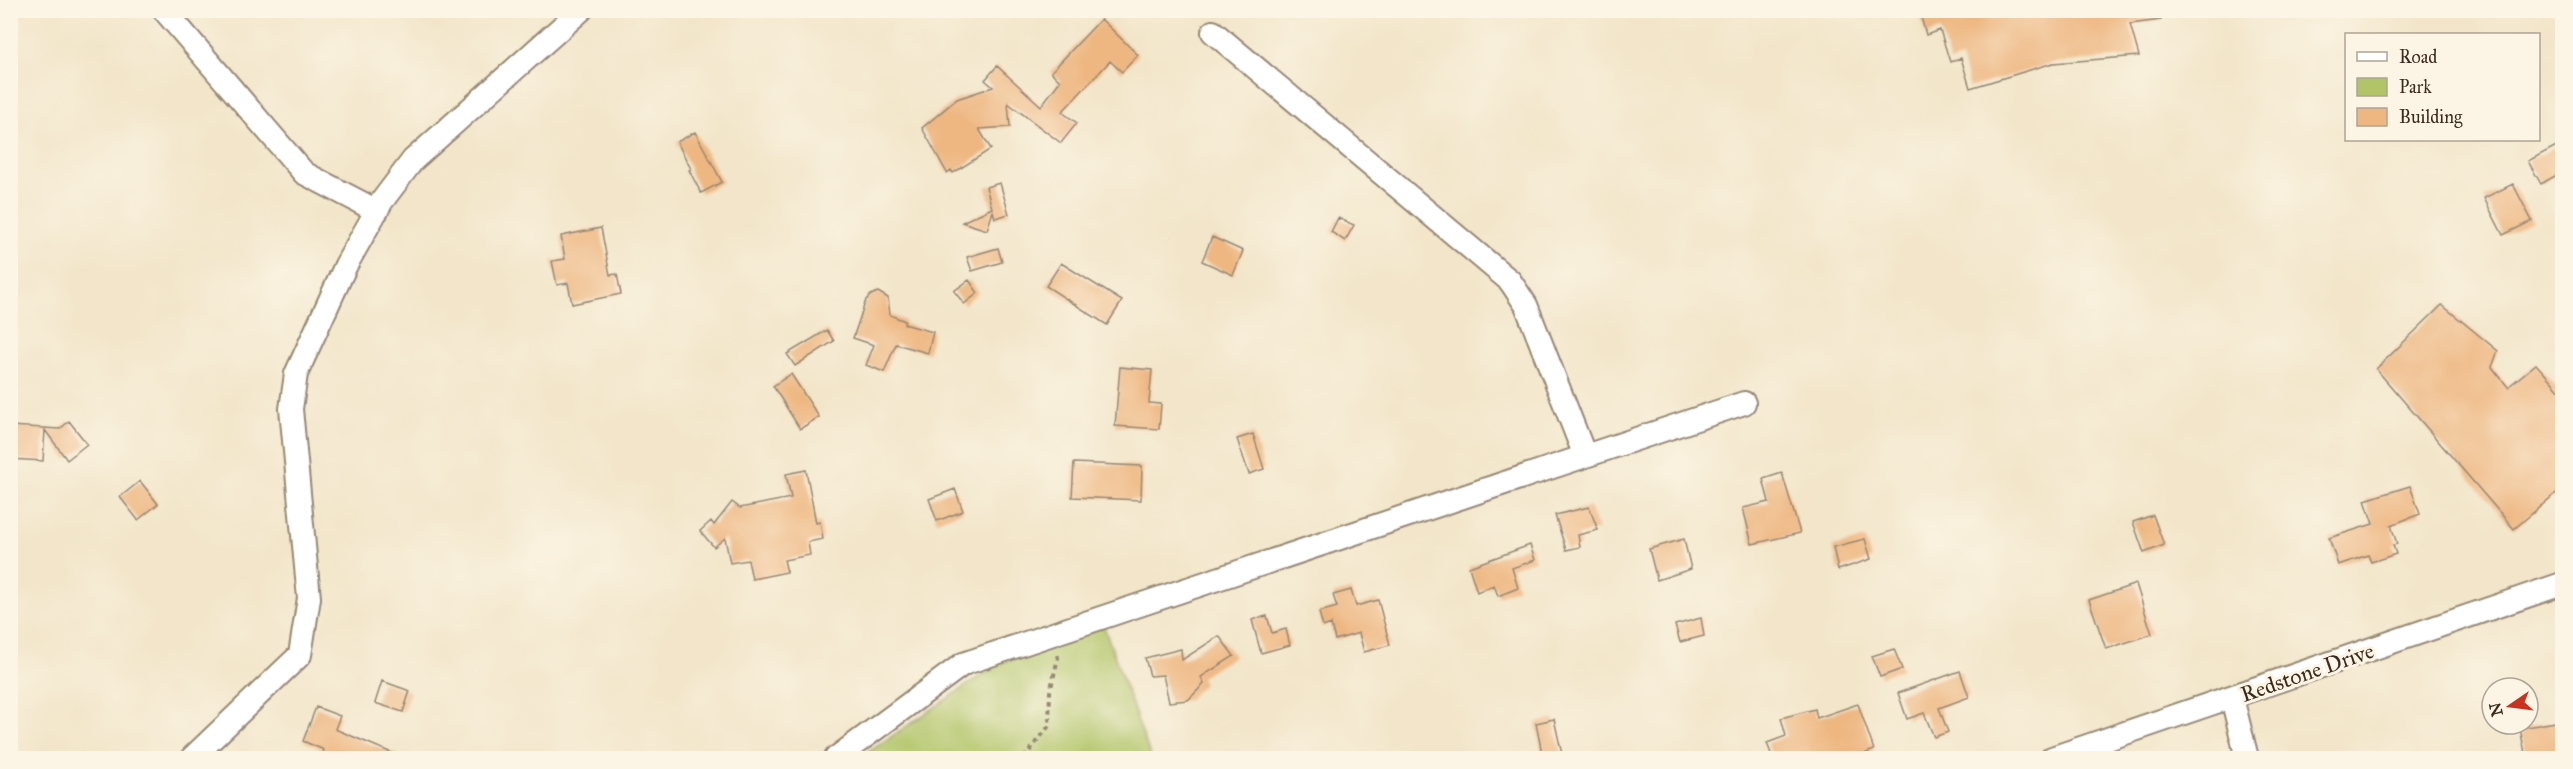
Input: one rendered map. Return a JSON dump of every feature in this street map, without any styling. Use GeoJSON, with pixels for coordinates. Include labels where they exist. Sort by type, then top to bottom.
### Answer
{"type":"FeatureCollection","features":[{"type":"Feature","properties":{"kind":"street"},"geometry":{"type":"LineString","coordinates":[[164,10],[304,173],[377,211]]}},
{"type":"Feature","properties":{"kind":"street"},"geometry":{"type":"LineString","coordinates":[[192,759],[300,655],[309,598],[291,409],[296,374],[346,265],[377,211],[413,160],[580,10]]}},
{"type":"Feature","properties":{"kind":"street"},"geometry":{"type":"LineString","coordinates":[[1213,33],[1510,281],[1526,305],[1585,456]]}},
{"type":"Feature","properties":{"kind":"street"},"geometry":{"type":"LineString","coordinates":[[836,759],[963,664],[1744,403]]}},
{"type":"Feature","properties":{"kind":"street","name":"Redstone Drive"},"geometry":{"type":"LineString","coordinates":[[2052,759],[2562,584]]}},
{"type":"Feature","properties":{"kind":"street"},"geometry":{"type":"LineString","coordinates":[[2232,698],[2247,759]]}},
{"type":"Feature","properties":{"kind":"path"},"geometry":{"type":"LineString","coordinates":[[1024,759],[1049,726],[1050,692],[1058,658],[1055,634]]}},
{"type":"Feature","properties":{"kind":"green space"},"geometry":{"type":"Polygon","coordinates":[[[1103,624],[1151,758],[860,758],[1000,663],[1103,624]]]}},
{"type":"Feature","properties":{"kind":"building"},"geometry":{"type":"Polygon","coordinates":[[[1919,10],[2160,10],[2161,20],[2130,24],[2139,56],[2053,63],[1970,88],[1961,58],[1950,62],[1940,30],[1926,35],[1919,10]]]}},
{"type":"Feature","properties":{"kind":"building"},"geometry":{"type":"Polygon","coordinates":[[[1101,19],[1138,55],[1122,72],[1110,61],[1062,112],[1077,123],[1061,143],[1008,103],[1010,127],[979,129],[991,149],[953,173],[951,170],[947,173],[922,128],[957,99],[993,87],[985,80],[997,66],[1041,106],[1060,81],[1051,72],[1101,19]]]}},
{"type":"Feature","properties":{"kind":"building"},"geometry":{"type":"Polygon","coordinates":[[[695,132],[722,182],[701,193],[677,142],[695,132]]]}},
{"type":"Feature","properties":{"kind":"building"},"geometry":{"type":"Polygon","coordinates":[[[2562,143],[2562,172],[2541,184],[2528,161],[2562,143]]]}},
{"type":"Feature","properties":{"kind":"building"},"geometry":{"type":"Polygon","coordinates":[[[1000,183],[1009,214],[995,218],[993,211],[987,230],[962,222],[992,208],[986,187],[1000,183]]]}},
{"type":"Feature","properties":{"kind":"building"},"geometry":{"type":"Polygon","coordinates":[[[2513,184],[2532,221],[2503,235],[2484,198],[2513,184]]]}},
{"type":"Feature","properties":{"kind":"building"},"geometry":{"type":"Polygon","coordinates":[[[1338,218],[1354,225],[1345,241],[1331,232],[1338,218]]]}},
{"type":"Feature","properties":{"kind":"building"},"geometry":{"type":"Polygon","coordinates":[[[601,228],[610,275],[617,274],[621,294],[572,304],[568,283],[557,285],[552,261],[565,259],[561,236],[601,228]]]}},
{"type":"Feature","properties":{"kind":"building"},"geometry":{"type":"Polygon","coordinates":[[[1212,237],[1243,251],[1233,275],[1202,261],[1212,237]]]}},
{"type":"Feature","properties":{"kind":"building"},"geometry":{"type":"Polygon","coordinates":[[[998,248],[1002,262],[972,271],[967,257],[998,248]]]}},
{"type":"Feature","properties":{"kind":"building"},"geometry":{"type":"Polygon","coordinates":[[[1061,263],[1122,301],[1107,325],[1046,286],[1061,263]]]}},
{"type":"Feature","properties":{"kind":"building"},"geometry":{"type":"Polygon","coordinates":[[[969,280],[978,293],[964,304],[954,291],[969,280]]]}},
{"type":"Feature","properties":{"kind":"building"},"geometry":{"type":"Polygon","coordinates":[[[878,292],[888,298],[890,315],[905,321],[904,324],[933,332],[928,353],[896,344],[884,372],[866,365],[874,345],[853,338],[866,300],[878,292]]]}},
{"type":"Feature","properties":{"kind":"building"},"geometry":{"type":"Polygon","coordinates":[[[2442,305],[2498,351],[2492,367],[2508,387],[2536,364],[2562,393],[2562,488],[2514,529],[2376,369],[2442,305]]]}},
{"type":"Feature","properties":{"kind":"building"},"geometry":{"type":"Polygon","coordinates":[[[827,330],[834,341],[795,366],[787,354],[827,330]]]}},
{"type":"Feature","properties":{"kind":"building"},"geometry":{"type":"Polygon","coordinates":[[[1120,367],[1152,370],[1149,403],[1161,404],[1159,429],[1115,426],[1120,367]]]}},
{"type":"Feature","properties":{"kind":"building"},"geometry":{"type":"Polygon","coordinates":[[[791,374],[819,417],[800,429],[773,386],[791,374]]]}},
{"type":"Feature","properties":{"kind":"building"},"geometry":{"type":"Polygon","coordinates":[[[69,421],[87,444],[67,460],[45,430],[43,461],[10,459],[10,426],[60,429],[69,421]]]}},
{"type":"Feature","properties":{"kind":"building"},"geometry":{"type":"Polygon","coordinates":[[[1253,434],[1264,469],[1249,474],[1237,439],[1253,434]]]}},
{"type":"Feature","properties":{"kind":"building"},"geometry":{"type":"Polygon","coordinates":[[[1074,463],[1142,466],[1141,500],[1072,497],[1074,463]]]}},
{"type":"Feature","properties":{"kind":"building"},"geometry":{"type":"Polygon","coordinates":[[[806,470],[816,523],[820,522],[823,539],[808,542],[810,555],[784,560],[787,572],[752,579],[748,560],[730,563],[725,538],[714,547],[700,531],[711,521],[714,525],[732,502],[740,508],[791,498],[786,474],[806,470]]]}},
{"type":"Feature","properties":{"kind":"building"},"geometry":{"type":"Polygon","coordinates":[[[1782,473],[1800,533],[1752,544],[1743,508],[1769,502],[1763,479],[1782,473]]]}},
{"type":"Feature","properties":{"kind":"building"},"geometry":{"type":"Polygon","coordinates":[[[140,481],[158,504],[138,520],[120,497],[140,481]]]}},
{"type":"Feature","properties":{"kind":"building"},"geometry":{"type":"Polygon","coordinates":[[[2410,486],[2420,514],[2391,525],[2397,544],[2393,545],[2396,554],[2371,562],[2368,555],[2338,565],[2329,538],[2373,524],[2365,500],[2410,486]]]}},
{"type":"Feature","properties":{"kind":"building"},"geometry":{"type":"Polygon","coordinates":[[[955,489],[963,511],[937,521],[929,499],[955,489]]]}},
{"type":"Feature","properties":{"kind":"building"},"geometry":{"type":"Polygon","coordinates":[[[1589,507],[1598,530],[1578,535],[1580,547],[1566,550],[1555,515],[1589,507]]]}},
{"type":"Feature","properties":{"kind":"building"},"geometry":{"type":"Polygon","coordinates":[[[2153,515],[2164,545],[2144,553],[2133,522],[2153,515]]]}},
{"type":"Feature","properties":{"kind":"building"},"geometry":{"type":"Polygon","coordinates":[[[1684,539],[1691,569],[1657,580],[1649,549],[1684,539]]]}},
{"type":"Feature","properties":{"kind":"building"},"geometry":{"type":"Polygon","coordinates":[[[1865,539],[1871,559],[1838,570],[1833,547],[1865,539]]]}},
{"type":"Feature","properties":{"kind":"building"},"geometry":{"type":"Polygon","coordinates":[[[1530,545],[1535,560],[1512,568],[1518,588],[1498,596],[1494,585],[1477,592],[1469,567],[1530,545]]]}},
{"type":"Feature","properties":{"kind":"building"},"geometry":{"type":"Polygon","coordinates":[[[2136,584],[2152,634],[2106,649],[2089,600],[2136,584]]]}},
{"type":"Feature","properties":{"kind":"building"},"geometry":{"type":"Polygon","coordinates":[[[1351,590],[1356,606],[1378,600],[1390,645],[1364,652],[1359,633],[1335,640],[1331,624],[1323,627],[1319,612],[1337,607],[1333,595],[1351,590]]]}},
{"type":"Feature","properties":{"kind":"building"},"geometry":{"type":"Polygon","coordinates":[[[1267,616],[1272,633],[1286,629],[1290,645],[1261,653],[1252,620],[1267,616]]]}},
{"type":"Feature","properties":{"kind":"building"},"geometry":{"type":"Polygon","coordinates":[[[1701,618],[1704,636],[1680,642],[1675,625],[1701,618]]]}},
{"type":"Feature","properties":{"kind":"building"},"geometry":{"type":"Polygon","coordinates":[[[1219,636],[1234,656],[1201,677],[1204,684],[1188,700],[1169,702],[1163,675],[1150,676],[1145,658],[1181,649],[1182,660],[1219,636]]]}},
{"type":"Feature","properties":{"kind":"building"},"geometry":{"type":"Polygon","coordinates":[[[1894,649],[1902,669],[1880,677],[1872,656],[1894,649]]]}},
{"type":"Feature","properties":{"kind":"building"},"geometry":{"type":"Polygon","coordinates":[[[1960,671],[1969,697],[1939,708],[1948,732],[1934,737],[1924,713],[1907,719],[1898,693],[1960,671]]]}},
{"type":"Feature","properties":{"kind":"building"},"geometry":{"type":"Polygon","coordinates":[[[382,681],[410,691],[403,712],[375,703],[382,681]]]}},
{"type":"Feature","properties":{"kind":"building"},"geometry":{"type":"Polygon","coordinates":[[[1858,704],[1874,750],[1851,759],[1773,759],[1767,743],[1786,736],[1781,718],[1815,709],[1817,718],[1858,704]]]}},
{"type":"Feature","properties":{"kind":"building"},"geometry":{"type":"Polygon","coordinates":[[[316,707],[340,716],[335,729],[406,759],[321,759],[324,750],[303,741],[316,707]]]}},
{"type":"Feature","properties":{"kind":"building"},"geometry":{"type":"Polygon","coordinates":[[[1554,719],[1563,759],[1543,759],[1536,723],[1554,719]]]}},
{"type":"Feature","properties":{"kind":"building"},"geometry":{"type":"Polygon","coordinates":[[[2562,721],[2562,759],[2526,759],[2522,736],[2540,736],[2540,725],[2562,721]]]}}]}
